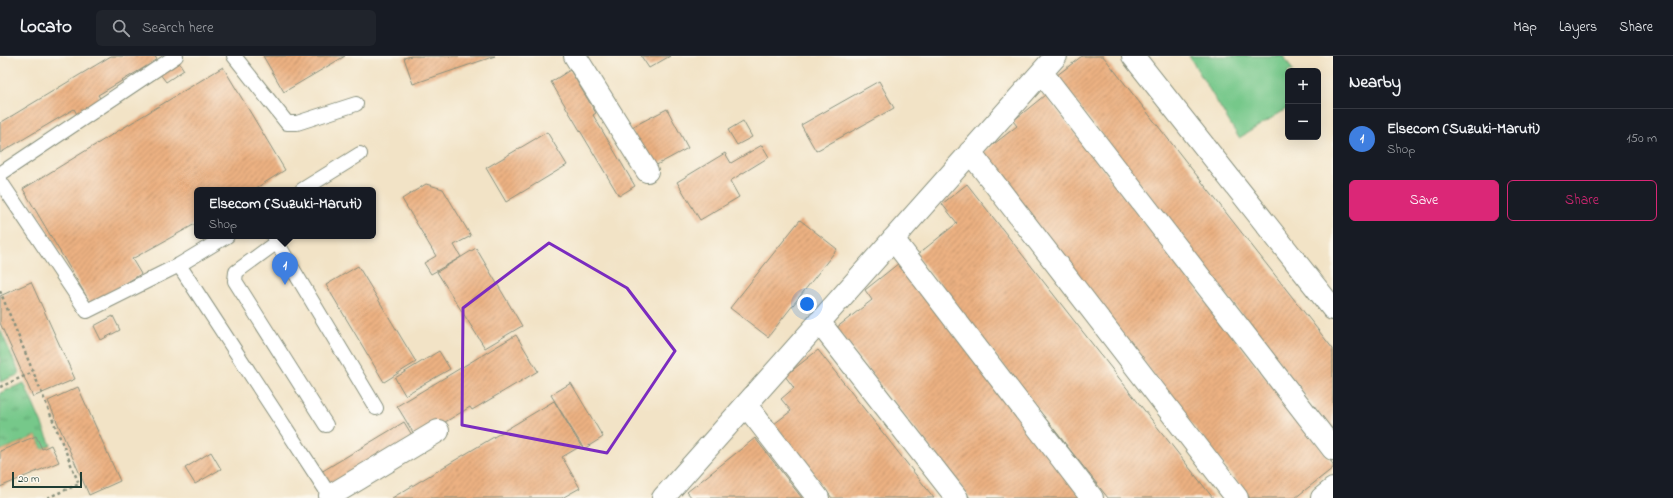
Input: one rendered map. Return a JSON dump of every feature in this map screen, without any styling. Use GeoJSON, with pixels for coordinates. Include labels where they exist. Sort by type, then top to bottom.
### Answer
{"type":"FeatureCollection","features":[{"type":"Feature","properties":{"kind":"street"},"geometry":{"type":"LineString","coordinates":[[575,56],[647,171]]}},
{"type":"Feature","properties":{"kind":"street"},"geometry":{"type":"LineString","coordinates":[[663,498],[1056,56]]}},
{"type":"Feature","properties":{"kind":"street"},"geometry":{"type":"LineString","coordinates":[[1133,56],[1333,309]]}},
{"type":"Feature","properties":{"kind":"street"},"geometry":{"type":"LineString","coordinates":[[1042,73],[1333,449]]}},
{"type":"Feature","properties":{"kind":"street"},"geometry":{"type":"LineString","coordinates":[[970,152],[1236,498]]}},
{"type":"Feature","properties":{"kind":"street"},"geometry":{"type":"LineString","coordinates":[[892,239],[1092,498]]}},
{"type":"Feature","properties":{"kind":"street"},"geometry":{"type":"LineString","coordinates":[[819,322],[957,498]]}},
{"type":"Feature","properties":{"kind":"street"},"geometry":{"type":"LineString","coordinates":[[746,404],[818,498]]}},
{"type":"Feature","properties":{"kind":"street"},"geometry":{"type":"LineString","coordinates":[[329,497],[438,430]]}},
{"type":"Feature","properties":{"kind":"street"},"geometry":{"type":"LineString","coordinates":[[1322,498],[1333,489]]}},
{"type":"Feature","properties":{"kind":"lane"},"geometry":{"type":"LineString","coordinates":[[0,174],[176,56]]}},
{"type":"Feature","properties":{"kind":"lane"},"geometry":{"type":"LineString","coordinates":[[234,56],[287,123],[297,123],[356,104]]}},
{"type":"Feature","properties":{"kind":"lane"},"geometry":{"type":"LineString","coordinates":[[307,187],[360,154]]}},
{"type":"Feature","properties":{"kind":"lane"},"geometry":{"type":"LineString","coordinates":[[0,181],[87,311],[179,265],[222,239]]}},
{"type":"Feature","properties":{"kind":"lane"},"geometry":{"type":"LineString","coordinates":[[326,425],[235,281],[236,272],[275,239],[376,408]]}},
{"type":"Feature","properties":{"kind":"lane"},"geometry":{"type":"LineString","coordinates":[[179,265],[329,497]]}},
{"type":"Feature","properties":{"kind":"path"},"geometry":{"type":"LineString","coordinates":[[0,291],[79,484],[47,498]]}},
{"type":"Feature","properties":{"kind":"path"},"geometry":{"type":"LineString","coordinates":[[0,387],[33,372]]}},
{"type":"Feature","properties":{"kind":"highlighted area"},"geometry":{"type":"Polygon","coordinates":[[[549,243],[627,288],[675,351],[607,453],[462,425],[463,308],[549,243]]]}},
{"type":"Feature","properties":{"kind":"green space"},"geometry":{"type":"Polygon","coordinates":[[[1189,56],[1284,56],[1291,68],[1285,68],[1285,110],[1239,138],[1189,56]]]}},
{"type":"Feature","properties":{"kind":"green space"},"geometry":{"type":"Polygon","coordinates":[[[0,329],[20,374],[0,382],[0,329]]]}},
{"type":"Feature","properties":{"kind":"green space"},"geometry":{"type":"Polygon","coordinates":[[[24,383],[51,445],[42,449],[36,436],[0,451],[0,393],[24,383]]]}},
{"type":"Feature","properties":{"kind":"building"},"geometry":{"type":"Polygon","coordinates":[[[111,56],[155,56],[157,60],[98,95],[102,101],[78,116],[74,109],[0,153],[0,123],[111,56]]]}},
{"type":"Feature","properties":{"kind":"building"},"geometry":{"type":"Polygon","coordinates":[[[263,56],[345,56],[284,92],[263,56]]]}},
{"type":"Feature","properties":{"kind":"building"},"geometry":{"type":"Polygon","coordinates":[[[411,56],[495,56],[413,84],[404,58],[411,56]]]}},
{"type":"Feature","properties":{"kind":"building"},"geometry":{"type":"Polygon","coordinates":[[[641,56],[670,56],[649,68],[641,56]]]}},
{"type":"Feature","properties":{"kind":"building"},"geometry":{"type":"Polygon","coordinates":[[[1082,56],[1103,56],[1333,349],[1333,431],[1056,76],[1082,56]]]}},
{"type":"Feature","properties":{"kind":"building"},"geometry":{"type":"Polygon","coordinates":[[[178,61],[184,70],[166,82],[160,74],[178,61]]]}},
{"type":"Feature","properties":{"kind":"building"},"geometry":{"type":"Polygon","coordinates":[[[223,67],[285,170],[258,187],[194,187],[194,225],[132,259],[141,274],[91,304],[23,189],[223,67]]]}},
{"type":"Feature","properties":{"kind":"building"},"geometry":{"type":"Polygon","coordinates":[[[570,70],[596,113],[593,115],[635,186],[619,196],[551,82],[570,70]]]}},
{"type":"Feature","properties":{"kind":"building"},"geometry":{"type":"Polygon","coordinates":[[[879,81],[894,108],[816,151],[801,125],[879,81]]]}},
{"type":"Feature","properties":{"kind":"building"},"geometry":{"type":"Polygon","coordinates":[[[1045,95],[1333,464],[1333,468],[1295,498],[1250,498],[981,154],[1017,126],[1013,121],[1045,95]]]}},
{"type":"Feature","properties":{"kind":"building"},"geometry":{"type":"Polygon","coordinates":[[[667,109],[688,148],[651,168],[630,128],[667,109]]]}},
{"type":"Feature","properties":{"kind":"building"},"geometry":{"type":"Polygon","coordinates":[[[743,121],[752,137],[737,145],[728,130],[743,121]]]}},
{"type":"Feature","properties":{"kind":"building"},"geometry":{"type":"Polygon","coordinates":[[[547,132],[567,165],[506,202],[486,168],[547,132]]]}},
{"type":"Feature","properties":{"kind":"building"},"geometry":{"type":"Polygon","coordinates":[[[762,145],[769,157],[730,181],[739,197],[700,220],[677,182],[725,153],[731,163],[762,145]]]}},
{"type":"Feature","properties":{"kind":"building"},"geometry":{"type":"Polygon","coordinates":[[[426,184],[443,189],[471,236],[454,245],[461,257],[431,274],[424,263],[436,256],[402,199],[426,184]]]}},
{"type":"Feature","properties":{"kind":"building"},"geometry":{"type":"Polygon","coordinates":[[[967,184],[1213,498],[1108,498],[917,255],[957,223],[942,204],[967,184]]]}},
{"type":"Feature","properties":{"kind":"building"},"geometry":{"type":"Polygon","coordinates":[[[800,220],[837,249],[768,337],[730,308],[800,220]]]}},
{"type":"Feature","properties":{"kind":"building"},"geometry":{"type":"Polygon","coordinates":[[[476,248],[522,326],[485,348],[437,272],[476,248]]]}},
{"type":"Feature","properties":{"kind":"building"},"geometry":{"type":"Polygon","coordinates":[[[899,263],[1082,498],[970,498],[836,328],[872,300],[865,290],[899,263]]]}},
{"type":"Feature","properties":{"kind":"building"},"geometry":{"type":"Polygon","coordinates":[[[358,266],[416,362],[384,382],[326,285],[358,266]]]}},
{"type":"Feature","properties":{"kind":"building"},"geometry":{"type":"Polygon","coordinates":[[[31,282],[75,379],[33,397],[0,323],[0,296],[31,282]]]}},
{"type":"Feature","properties":{"kind":"building"},"geometry":{"type":"Polygon","coordinates":[[[113,316],[120,330],[101,340],[94,326],[113,316]]]}},
{"type":"Feature","properties":{"kind":"building"},"geometry":{"type":"Polygon","coordinates":[[[516,335],[538,371],[472,410],[470,407],[417,439],[397,406],[516,335]]]}},
{"type":"Feature","properties":{"kind":"building"},"geometry":{"type":"Polygon","coordinates":[[[818,350],[934,498],[832,498],[774,424],[791,411],[781,399],[794,388],[785,376],[818,350]]]}},
{"type":"Feature","properties":{"kind":"building"},"geometry":{"type":"Polygon","coordinates":[[[439,351],[450,369],[405,395],[395,378],[439,351]]]}},
{"type":"Feature","properties":{"kind":"building"},"geometry":{"type":"Polygon","coordinates":[[[571,383],[603,437],[584,449],[551,395],[571,383]]]}},
{"type":"Feature","properties":{"kind":"building"},"geometry":{"type":"Polygon","coordinates":[[[78,387],[120,481],[89,495],[48,401],[78,387]]]}},
{"type":"Feature","properties":{"kind":"building"},"geometry":{"type":"Polygon","coordinates":[[[554,401],[581,446],[562,457],[580,488],[562,498],[392,498],[554,401]]]}},
{"type":"Feature","properties":{"kind":"building"},"geometry":{"type":"Polygon","coordinates":[[[404,422],[415,440],[332,490],[321,472],[404,422]]]}},
{"type":"Feature","properties":{"kind":"building"},"geometry":{"type":"Polygon","coordinates":[[[36,436],[42,449],[51,445],[59,462],[0,487],[0,451],[36,436]]]}},
{"type":"Feature","properties":{"kind":"building"},"geometry":{"type":"Polygon","coordinates":[[[755,438],[802,498],[692,498],[687,492],[755,438]]]}},
{"type":"Feature","properties":{"kind":"building"},"geometry":{"type":"Polygon","coordinates":[[[211,452],[221,469],[195,484],[185,468],[211,452]]]}},
{"type":"Feature","properties":{"kind":"place","name":"Elsecom (Suzuki-Maruti)"},"geometry":{"type":"Point","coordinates":[285,285]}}]}
